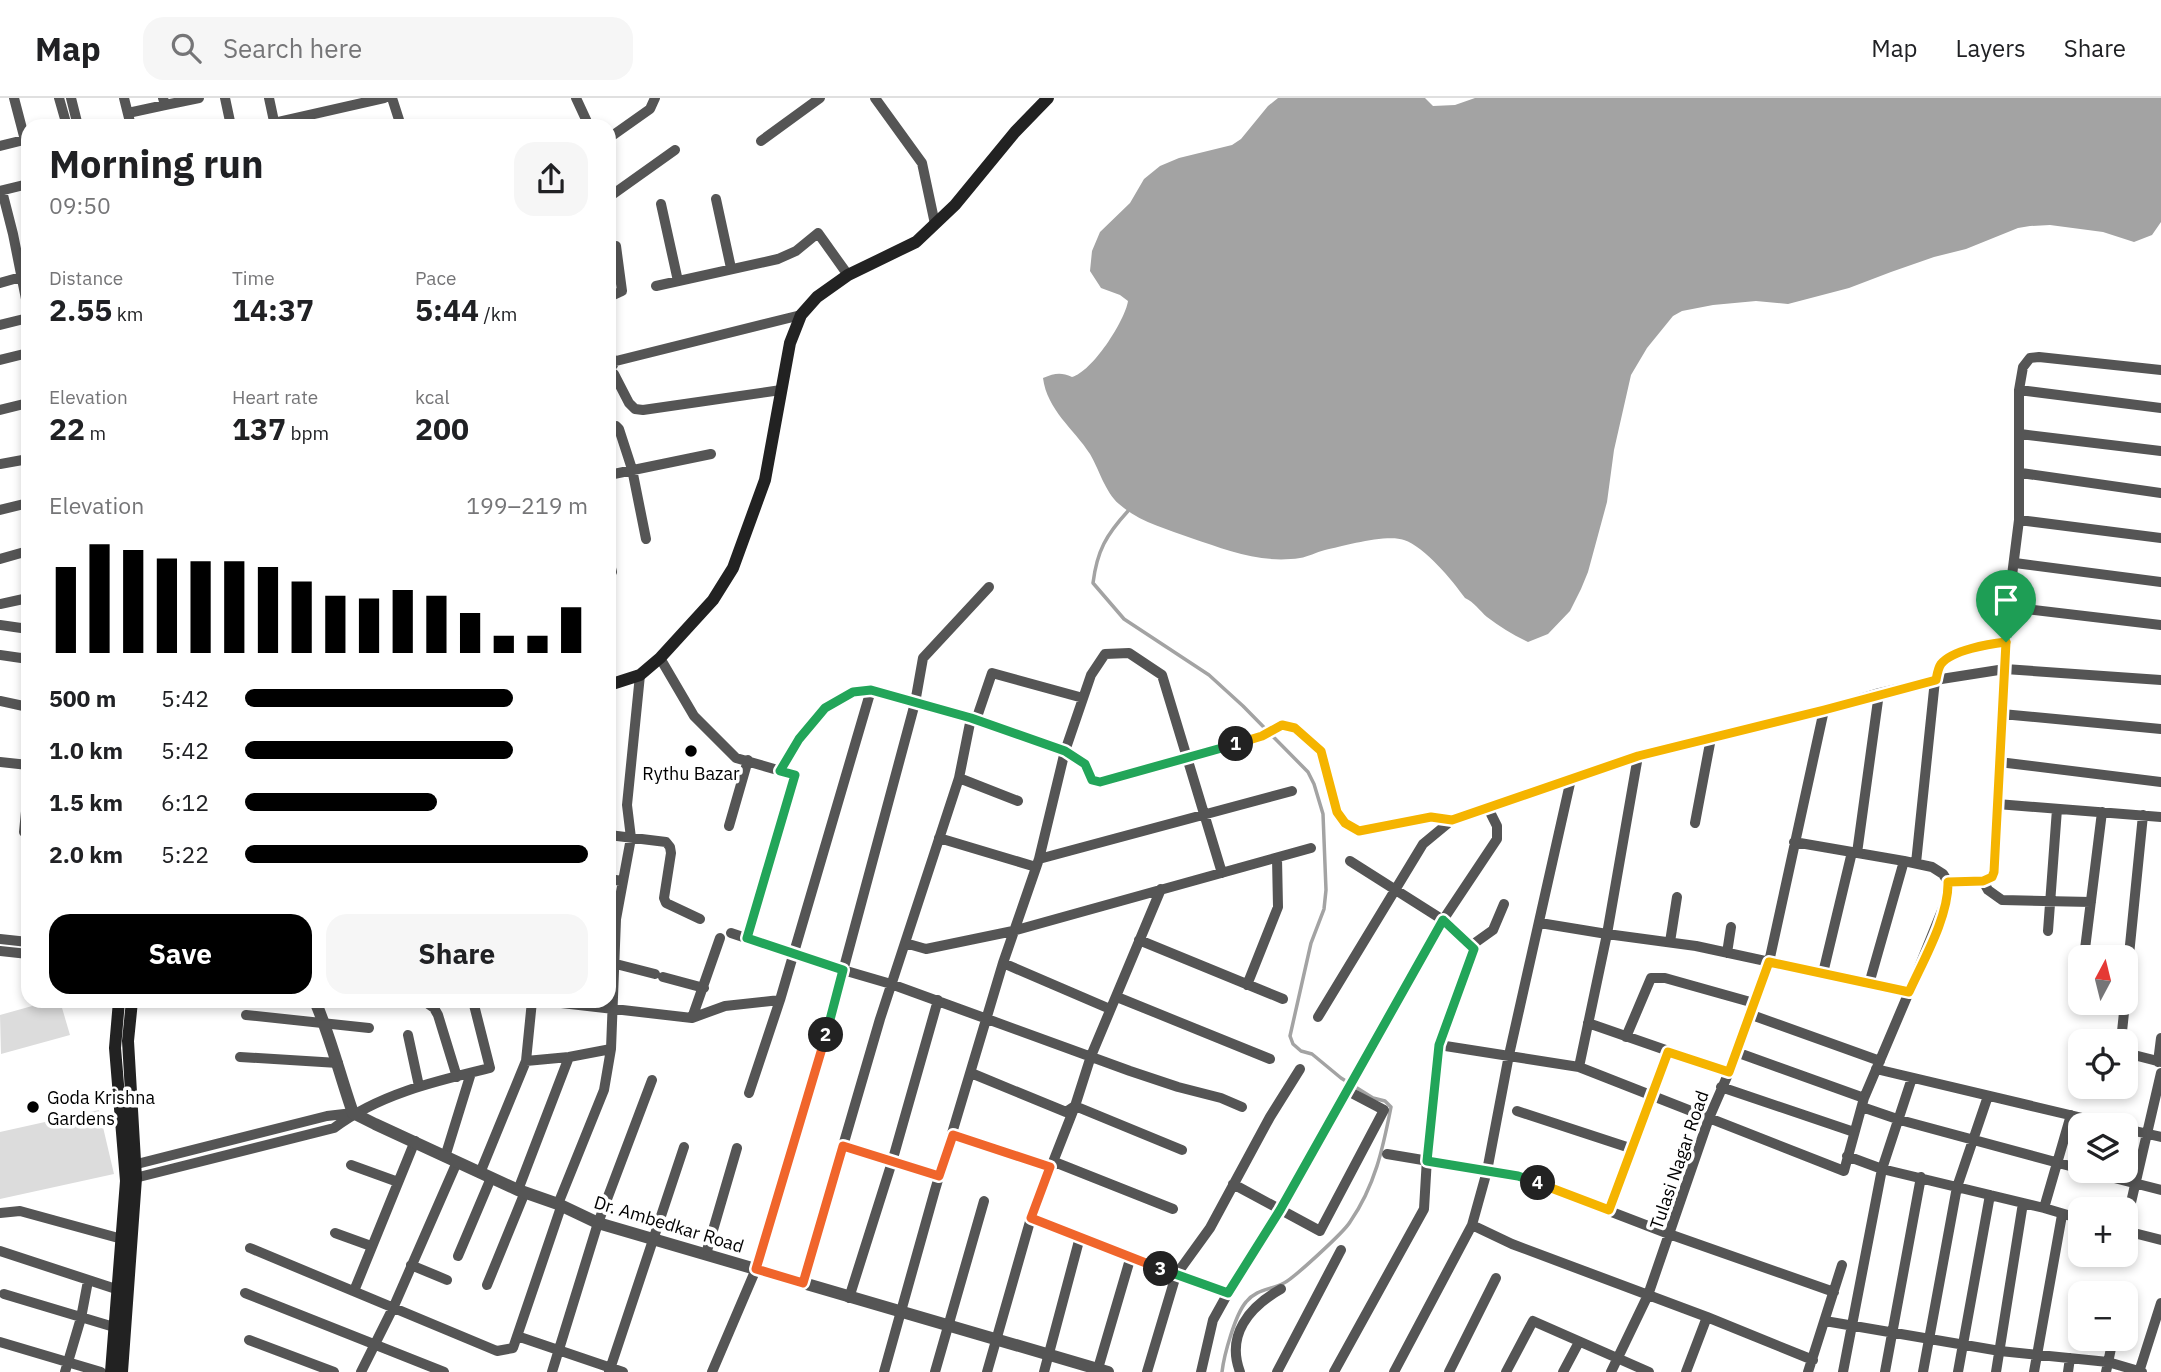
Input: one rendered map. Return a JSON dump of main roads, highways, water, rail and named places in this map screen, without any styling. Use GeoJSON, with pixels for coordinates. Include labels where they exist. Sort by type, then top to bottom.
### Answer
{"type":"FeatureCollection","features":[{"type":"Feature","properties":{"kind":"main road"},"geometry":{"type":"LineString","coordinates":[[616,683],[640,675],[660,659],[713,600],[733,568],[765,480],[790,343],[801,315],[817,297],[848,275],[916,242],[964,195],[1015,132],[1048,98]]}},
{"type":"Feature","properties":{"kind":"main road"},"geometry":{"type":"LineString","coordinates":[[118,1008],[115,1048],[131,1179],[122,1372]]}},
{"type":"Feature","properties":{"kind":"main road"},"geometry":{"type":"LineString","coordinates":[[130,1166],[128,1041],[131,1008]]}},
{"type":"Feature","properties":{"kind":"main road"},"geometry":{"type":"LineString","coordinates":[[111,1372],[122,1239],[131,1179]]}},
{"type":"Feature","properties":{"kind":"waterway"},"geometry":{"type":"LineString","coordinates":[[1128,511],[1104,544],[1093,583],[1124,619],[1209,675],[1308,772],[1314,784],[1323,814],[1326,890],[1324,909],[1311,943],[1290,1036],[1293,1044],[1301,1051],[1312,1054],[1341,1078],[1373,1098],[1385,1101],[1391,1107],[1372,1181],[1359,1208],[1346,1227],[1308,1264],[1289,1279],[1254,1295],[1246,1302],[1231,1336],[1222,1372]]}},
{"type":"Feature","properties":{"kind":"place","name":"Rythu Bazar"},"geometry":{"type":"Point","coordinates":[691,751]}},
{"type":"Feature","properties":{"kind":"place","name":"Goda Krishna Gardens"},"geometry":{"type":"Point","coordinates":[33,1107]}}]}
